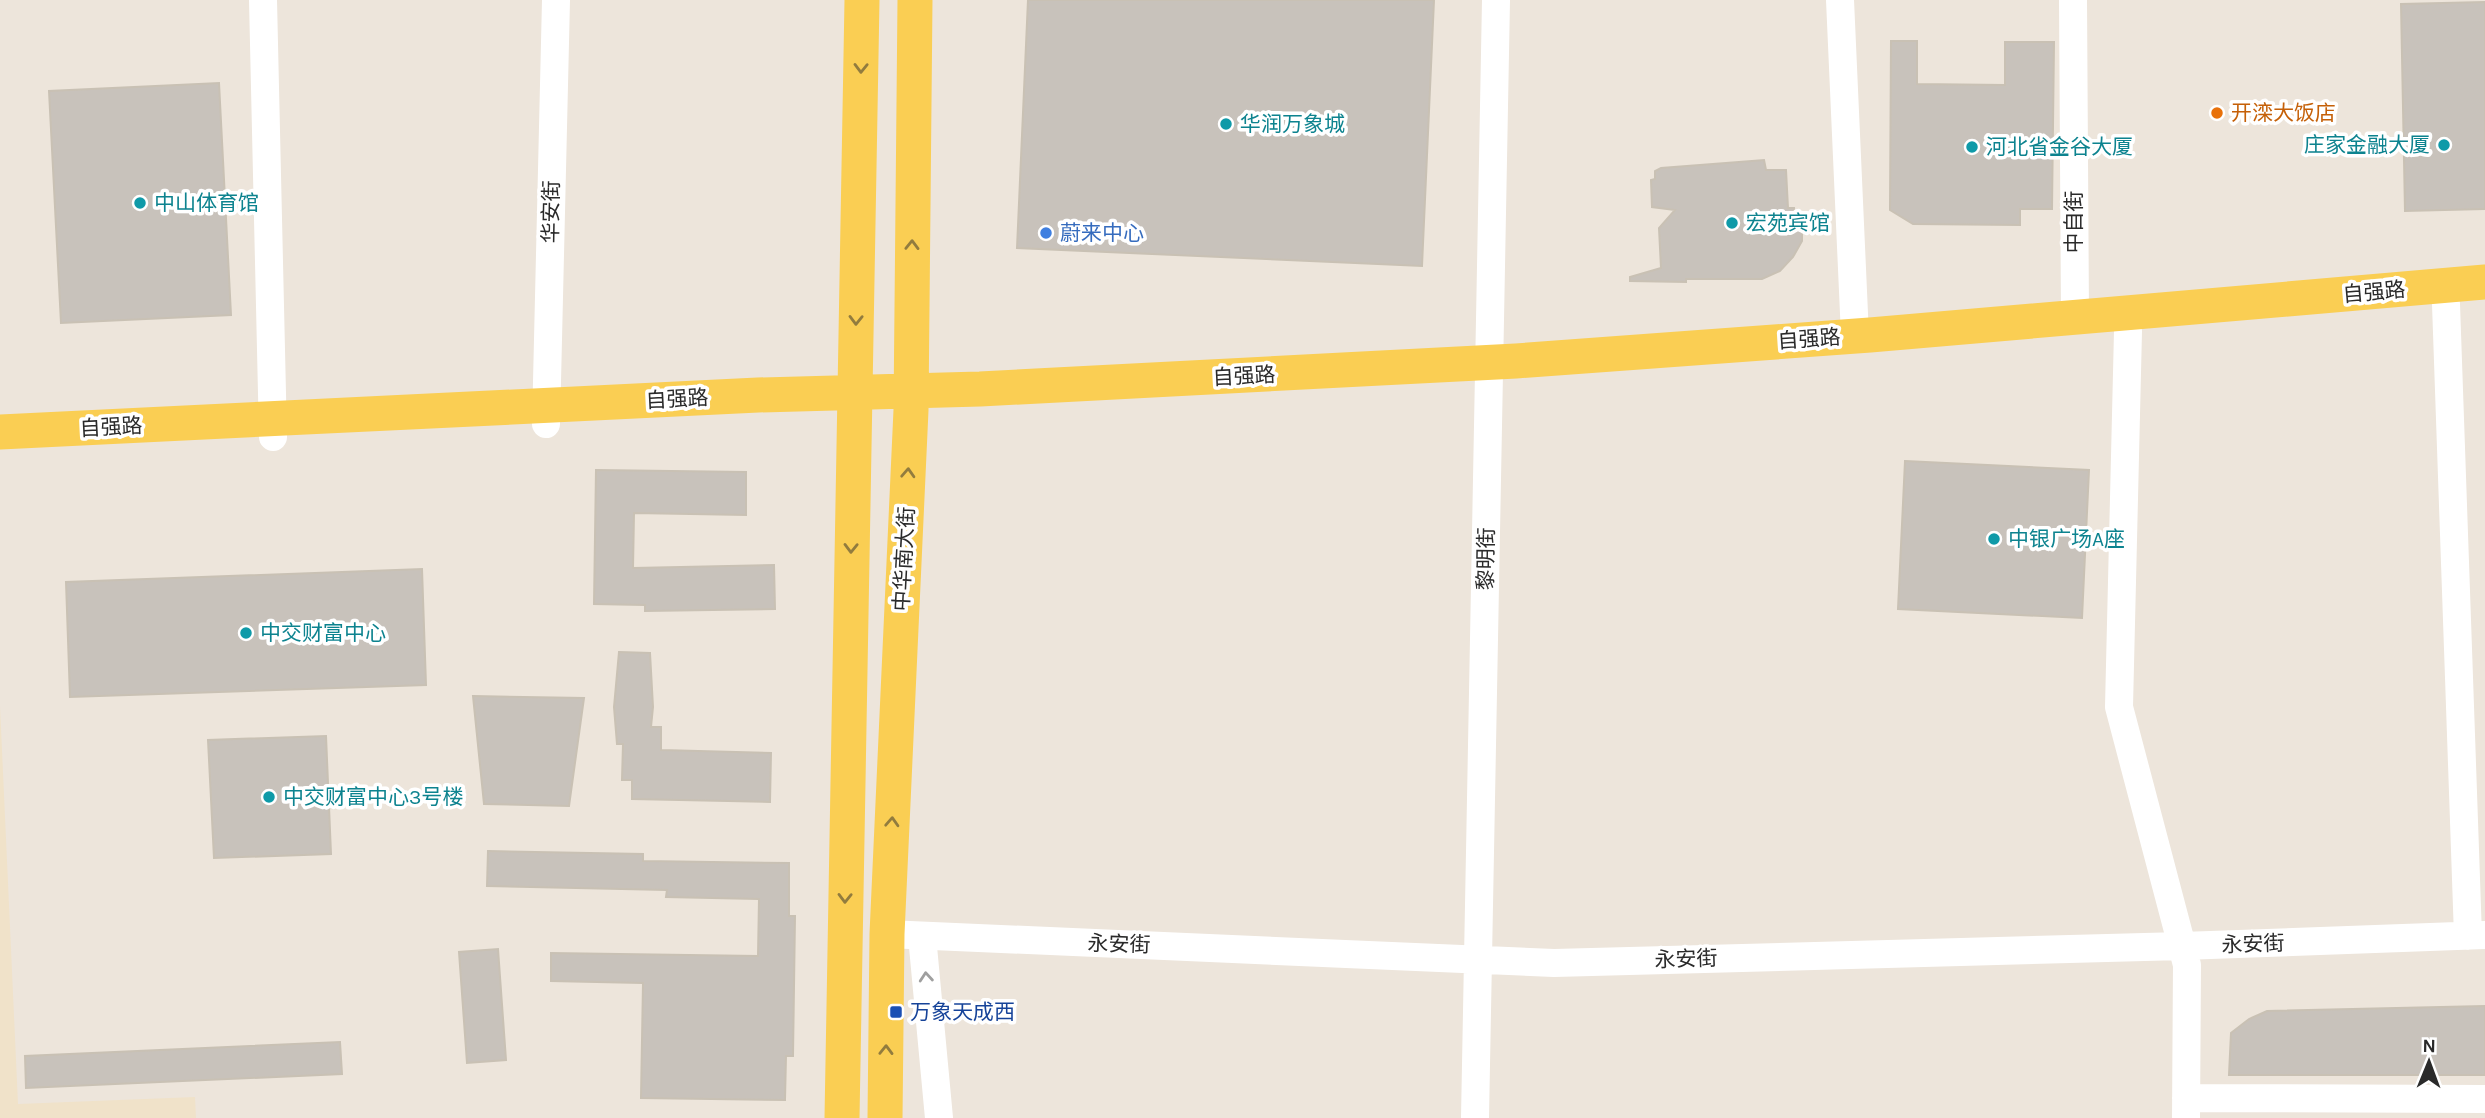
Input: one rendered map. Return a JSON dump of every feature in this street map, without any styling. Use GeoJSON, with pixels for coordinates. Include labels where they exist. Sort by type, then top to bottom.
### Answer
{"type":"FeatureCollection","features":[{"type":"Feature","properties":{"kind":"main road"},"geometry":{"type":"LineString","coordinates":[[842,1118],[862,0]]}},
{"type":"Feature","properties":{"kind":"main road","name":"中华南大街"},"geometry":{"type":"LineString","coordinates":[[885,1118],[887,934],[911,400],[915,0]]}},
{"type":"Feature","properties":{"kind":"main road","name":"自强路"},"geometry":{"type":"LineString","coordinates":[[1489,372],[1856,336],[2485,282]]}},
{"type":"Feature","properties":{"kind":"main road","name":"自强路"},"geometry":{"type":"LineString","coordinates":[[0,432],[272,428],[911,400],[1885,352],[2485,301]]}},
{"type":"Feature","properties":{"kind":"main road","name":"自强路"},"geometry":{"type":"LineString","coordinates":[[0,451],[272,428]]}},
{"type":"Feature","properties":{"kind":"street"},"geometry":{"type":"LineString","coordinates":[[263,0],[272,428]]}},
{"type":"Feature","properties":{"kind":"street","name":"华安街"},"geometry":{"type":"LineString","coordinates":[[546,415],[556,0]]}},
{"type":"Feature","properties":{"kind":"street","name":"黎明街"},"geometry":{"type":"LineString","coordinates":[[1475,1118],[1496,0]]}},
{"type":"Feature","properties":{"kind":"street"},"geometry":{"type":"LineString","coordinates":[[1840,0],[1856,336]]}},
{"type":"Feature","properties":{"kind":"street","name":"中自街"},"geometry":{"type":"LineString","coordinates":[[2073,0],[2075,317]]}},
{"type":"Feature","properties":{"kind":"street"},"geometry":{"type":"LineString","coordinates":[[2446,304],[2477,935]]}},
{"type":"Feature","properties":{"kind":"street"},"geometry":{"type":"LineString","coordinates":[[2128,331],[2119,707],[2188,965],[2186,1108],[2485,1100]]}},
{"type":"Feature","properties":{"kind":"street","name":"永安街"},"geometry":{"type":"LineString","coordinates":[[887,934],[1554,963],[2477,935]]}},
{"type":"Feature","properties":{"kind":"street"},"geometry":{"type":"LineString","coordinates":[[922,936],[939,1118]]}},
{"type":"Feature","properties":{"kind":"shaded area"},"geometry":{"type":"Polygon","coordinates":[[[0,706],[18,1104],[195,1097],[196,1118],[0,1118],[0,706]]]}},
{"type":"Feature","properties":{"kind":"building","name":"华润万象城"},"geometry":{"type":"Polygon","coordinates":[[[1028,0],[1434,0],[1422,266],[1017,248],[1028,0]]]}},
{"type":"Feature","properties":{"kind":"building","name":"庄家金融大厦"},"geometry":{"type":"Polygon","coordinates":[[[2485,2],[2485,209],[2405,211],[2401,4],[2485,2]]]}},
{"type":"Feature","properties":{"kind":"building","name":"河北省金谷大厦"},"geometry":{"type":"Polygon","coordinates":[[[1891,41],[1917,41],[1917,84],[2005,85],[2005,42],[2054,42],[2052,209],[2020,209],[2020,225],[1913,224],[1890,210],[1891,41]]]}},
{"type":"Feature","properties":{"kind":"building","name":"中山体育馆"},"geometry":{"type":"Polygon","coordinates":[[[219,83],[231,315],[61,323],[49,91],[219,83]]]}},
{"type":"Feature","properties":{"kind":"building","name":"宏苑宾馆"},"geometry":{"type":"Polygon","coordinates":[[[1764,160],[1766,170],[1786,170],[1788,208],[1794,208],[1795,221],[1802,220],[1802,241],[1793,257],[1780,271],[1762,279],[1630,281],[1630,277],[1661,268],[1659,228],[1675,210],[1652,207],[1651,180],[1655,179],[1655,171],[1661,168],[1764,160]]]}},
{"type":"Feature","properties":{"kind":"building","name":"中银广场A座"},"geometry":{"type":"Polygon","coordinates":[[[1905,461],[2089,470],[2082,618],[1898,609],[1905,461]]]}},
{"type":"Feature","properties":{"kind":"building"},"geometry":{"type":"Polygon","coordinates":[[[596,470],[746,472],[746,515],[634,513],[633,568],[774,565],[775,609],[645,611],[645,605],[594,604],[596,470]]]}},
{"type":"Feature","properties":{"kind":"building","name":"中交财富中心"},"geometry":{"type":"Polygon","coordinates":[[[422,569],[426,685],[70,697],[66,582],[422,569]]]}},
{"type":"Feature","properties":{"kind":"building"},"geometry":{"type":"Polygon","coordinates":[[[619,652],[650,653],[653,707],[651,727],[661,727],[661,750],[771,753],[770,802],[632,799],[632,780],[622,780],[623,744],[617,744],[614,707],[619,652]]]}},
{"type":"Feature","properties":{"kind":"building"},"geometry":{"type":"Polygon","coordinates":[[[473,696],[584,698],[569,806],[484,804],[473,696]]]}},
{"type":"Feature","properties":{"kind":"building","name":"中交财富中心3号楼"},"geometry":{"type":"Polygon","coordinates":[[[326,736],[331,854],[214,858],[208,740],[326,736]]]}},
{"type":"Feature","properties":{"kind":"building"},"geometry":{"type":"Polygon","coordinates":[[[488,851],[643,854],[643,861],[789,863],[789,916],[795,916],[793,1056],[786,1056],[785,1100],[641,1098],[643,983],[551,981],[551,953],[758,956],[759,899],[666,897],[667,890],[487,886],[488,851]]]}},
{"type":"Feature","properties":{"kind":"building"},"geometry":{"type":"Polygon","coordinates":[[[498,949],[506,1060],[467,1063],[459,952],[498,949]]]}},
{"type":"Feature","properties":{"kind":"building"},"geometry":{"type":"Polygon","coordinates":[[[2485,1006],[2485,1075],[2229,1075],[2231,1033],[2249,1019],[2267,1011],[2485,1006]]]}},
{"type":"Feature","properties":{"kind":"building"},"geometry":{"type":"Polygon","coordinates":[[[340,1042],[342,1074],[26,1088],[25,1056],[340,1042]]]}},
{"type":"Feature","properties":{"kind":"place","name":"开滦大饭店"},"geometry":{"type":"Point","coordinates":[2217,113]}},
{"type":"Feature","properties":{"kind":"place","name":"华润万象城"},"geometry":{"type":"Point","coordinates":[1226,124]}},
{"type":"Feature","properties":{"kind":"place","name":"庄家金融大厦"},"geometry":{"type":"Point","coordinates":[2444,145]}},
{"type":"Feature","properties":{"kind":"place","name":"河北省金谷大厦"},"geometry":{"type":"Point","coordinates":[1972,147]}},
{"type":"Feature","properties":{"kind":"place","name":"中山体育馆"},"geometry":{"type":"Point","coordinates":[140,203]}},
{"type":"Feature","properties":{"kind":"place","name":"宏苑宾馆"},"geometry":{"type":"Point","coordinates":[1732,223]}},
{"type":"Feature","properties":{"kind":"place","name":"蔚来中心"},"geometry":{"type":"Point","coordinates":[1046,233]}},
{"type":"Feature","properties":{"kind":"place","name":"中银广场A座"},"geometry":{"type":"Point","coordinates":[1994,539]}},
{"type":"Feature","properties":{"kind":"place","name":"中交财富中心"},"geometry":{"type":"Point","coordinates":[246,633]}},
{"type":"Feature","properties":{"kind":"place","name":"中交财富中心3号楼"},"geometry":{"type":"Point","coordinates":[269,797]}},
{"type":"Feature","properties":{"kind":"place","name":"万象天成西"},"geometry":{"type":"Point","coordinates":[896,1012]}}]}
